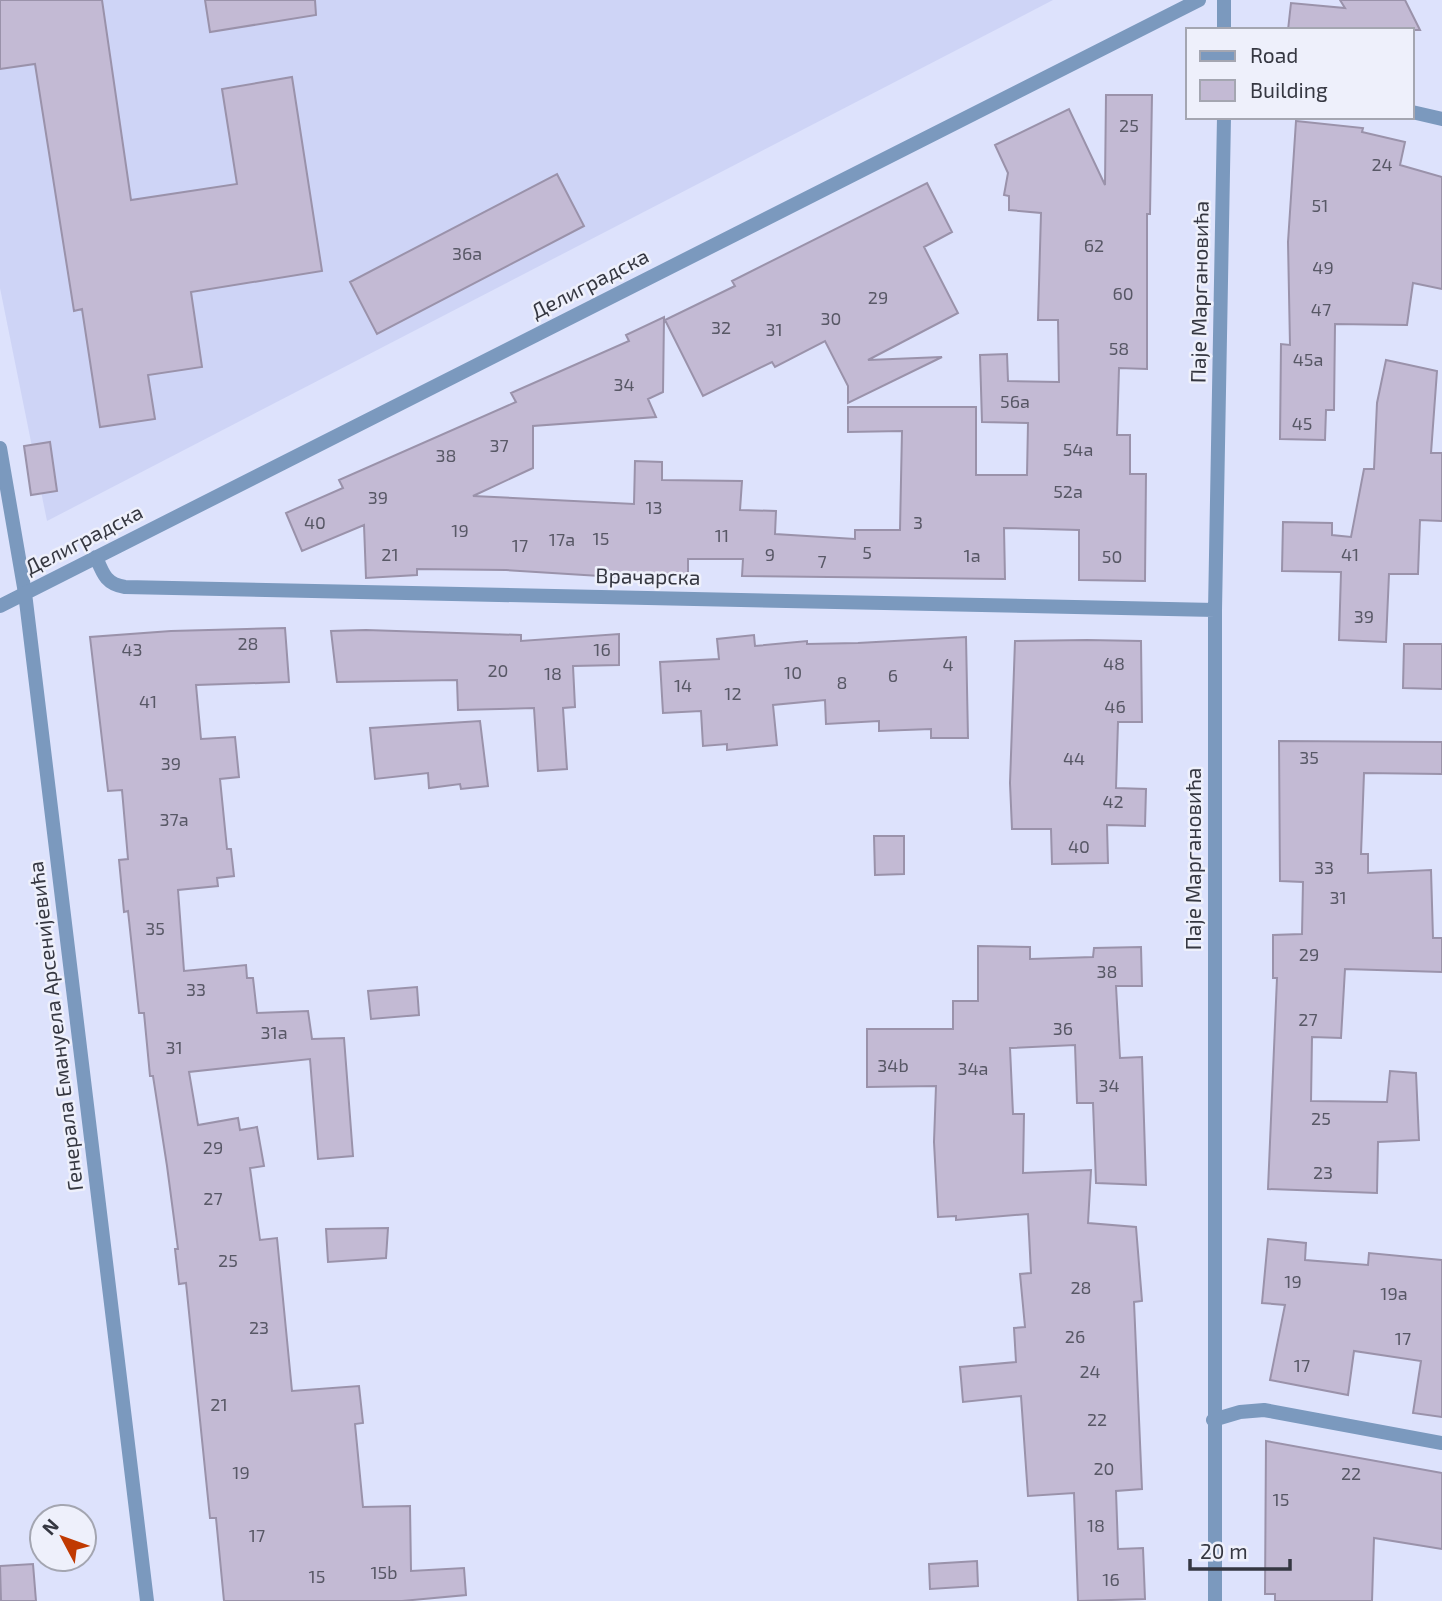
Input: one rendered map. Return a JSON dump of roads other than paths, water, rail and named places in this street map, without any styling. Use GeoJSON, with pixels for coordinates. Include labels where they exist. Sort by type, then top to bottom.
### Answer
{"type":"FeatureCollection","features":[{"type":"Feature","properties":{"kind":"street","name":"Делиградска"},"geometry":{"type":"LineString","coordinates":[[0,606],[1199,0]]}},
{"type":"Feature","properties":{"kind":"street"},"geometry":{"type":"LineString","coordinates":[[1224,0],[1224,28]]}},
{"type":"Feature","properties":{"kind":"street"},"geometry":{"type":"LineString","coordinates":[[1414,112],[1442,119]]}},
{"type":"Feature","properties":{"kind":"street","name":"Паје Маргановића"},"geometry":{"type":"LineString","coordinates":[[1215,1601],[1213,1420],[1216,610],[1224,119]]}},
{"type":"Feature","properties":{"kind":"street","name":"Генерала Емануела Арсенијевића"},"geometry":{"type":"LineString","coordinates":[[0,448],[25,593],[147,1601]]}},
{"type":"Feature","properties":{"kind":"street","name":"Врачарска"},"geometry":{"type":"LineString","coordinates":[[96,557],[105,579],[114,585],[125,587],[1216,610]]}},
{"type":"Feature","properties":{"kind":"street"},"geometry":{"type":"LineString","coordinates":[[1213,1420],[1264,1410],[1442,1443]]}}]}
